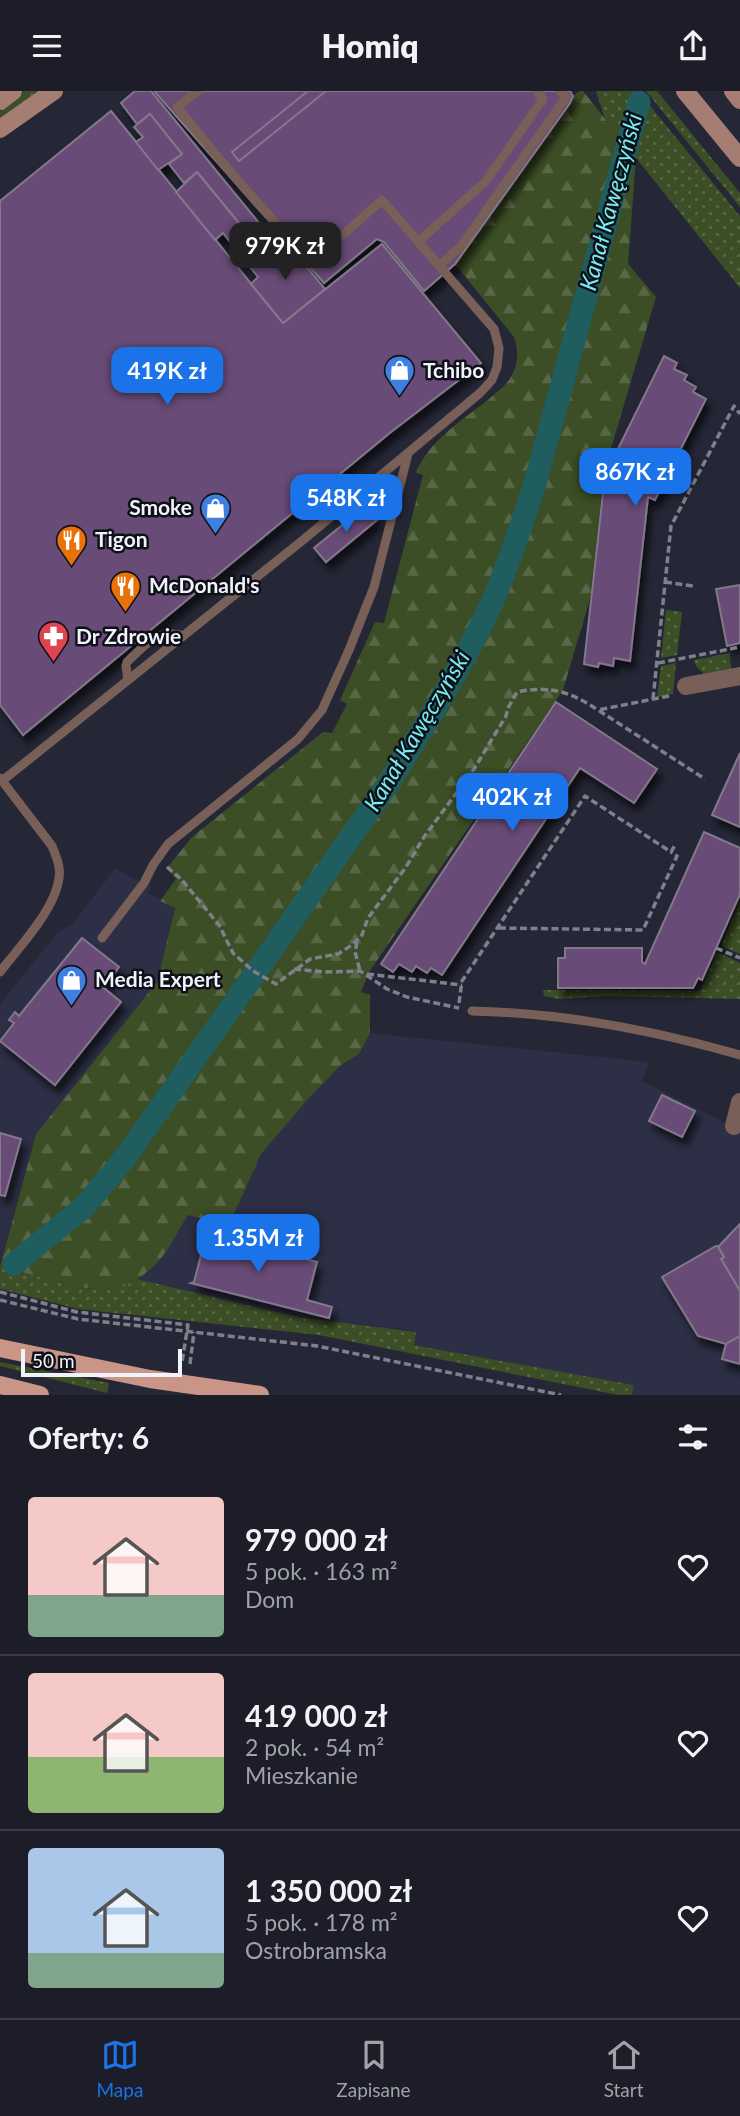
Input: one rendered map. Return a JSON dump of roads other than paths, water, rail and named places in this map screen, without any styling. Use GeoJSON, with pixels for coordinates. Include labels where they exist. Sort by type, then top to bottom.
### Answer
{"type":"FeatureCollection","features":[{"type":"Feature","properties":{"kind":"main road"},"geometry":{"type":"LineString","coordinates":[[0,101],[13,91]]}},
{"type":"Feature","properties":{"kind":"main road"},"geometry":{"type":"LineString","coordinates":[[0,129],[54,91]]}},
{"type":"Feature","properties":{"kind":"main road"},"geometry":{"type":"LineString","coordinates":[[685,91],[740,158]]}},
{"type":"Feature","properties":{"kind":"main road"},"geometry":{"type":"LineString","coordinates":[[733,91],[740,100]]}},
{"type":"Feature","properties":{"kind":"main road"},"geometry":{"type":"LineString","coordinates":[[0,1348],[150,1379],[260,1395]]}},
{"type":"Feature","properties":{"kind":"main road"},"geometry":{"type":"LineString","coordinates":[[0,1385],[40,1395]]}},
{"type":"Feature","properties":{"kind":"street"},"geometry":{"type":"LineString","coordinates":[[686,687],[740,676]]}},
{"type":"Feature","properties":{"kind":"street"},"geometry":{"type":"LineString","coordinates":[[734,1126],[740,1102]]}},
{"type":"Feature","properties":{"kind":"lane"},"geometry":{"type":"LineString","coordinates":[[0,972],[48,909],[59,878],[58,858],[52,846],[1,780],[408,454],[481,393],[492,380],[497,367],[499,348],[494,329],[382,200],[328,248],[319,252],[307,250],[275,222],[177,107],[198,91]]}},
{"type":"Feature","properties":{"kind":"lane"},"geometry":{"type":"LineString","coordinates":[[418,242],[486,181],[543,99],[537,91]]}},
{"type":"Feature","properties":{"kind":"lane"},"geometry":{"type":"LineString","coordinates":[[439,266],[462,245],[566,97],[560,91]]}},
{"type":"Feature","properties":{"kind":"lane"},"geometry":{"type":"LineString","coordinates":[[102,938],[144,883],[158,858],[180,833],[299,739],[322,711],[374,587],[408,454]]}},
{"type":"Feature","properties":{"kind":"lane"},"geometry":{"type":"LineString","coordinates":[[128,680],[127,662],[156,637],[172,632],[183,636]]}},
{"type":"Feature","properties":{"kind":"lane"},"geometry":{"type":"LineString","coordinates":[[472,1011],[508,1012],[649,1031],[740,1055]]}},
{"type":"Feature","properties":{"kind":"waterway","name":"Kanał Kawęczyński"},"geometry":{"type":"LineString","coordinates":[[14,1264],[84,1207],[125,1158],[388,784],[471,646],[500,584],[534,487],[639,102]]}},
{"type":"Feature","properties":{"kind":"place","name":"Tchibo"},"geometry":{"type":"Point","coordinates":[400,398]}},
{"type":"Feature","properties":{"kind":"place","name":"Smoke"},"geometry":{"type":"Point","coordinates":[215,535]}},
{"type":"Feature","properties":{"kind":"place","name":"Tigon"},"geometry":{"type":"Point","coordinates":[72,567]}},
{"type":"Feature","properties":{"kind":"place","name":"McDonald's"},"geometry":{"type":"Point","coordinates":[126,613]}},
{"type":"Feature","properties":{"kind":"place","name":"Dr Zdrowie"},"geometry":{"type":"Point","coordinates":[53,664]}},
{"type":"Feature","properties":{"kind":"place","name":"Media Expert"},"geometry":{"type":"Point","coordinates":[72,1007]}}]}
